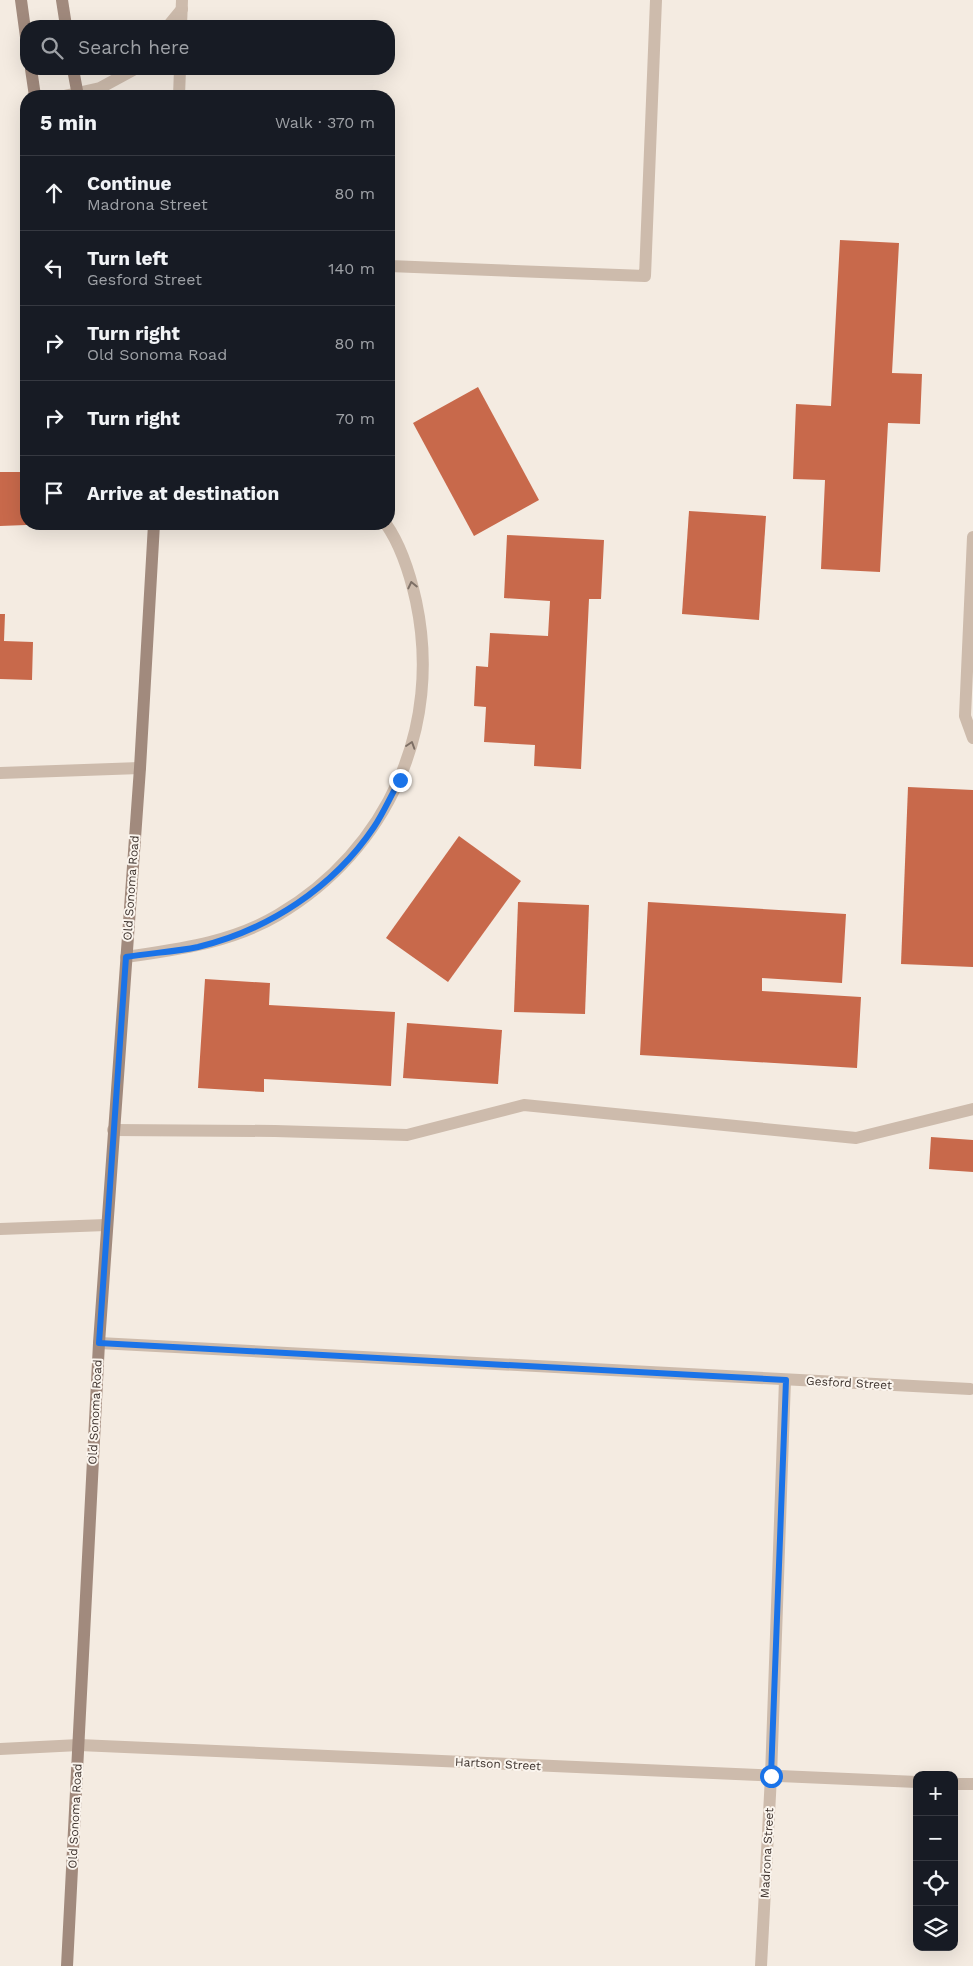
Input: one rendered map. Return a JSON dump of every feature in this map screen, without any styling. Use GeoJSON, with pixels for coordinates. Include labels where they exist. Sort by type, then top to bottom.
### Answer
{"type":"FeatureCollection","features":[{"type":"Feature","properties":{"kind":"main road"},"geometry":{"type":"LineString","coordinates":[[21,0],[24,20]]}},
{"type":"Feature","properties":{"kind":"main road"},"geometry":{"type":"LineString","coordinates":[[62,0],[65,20]]}},
{"type":"Feature","properties":{"kind":"main road"},"geometry":{"type":"LineString","coordinates":[[32,75],[34,90]]}},
{"type":"Feature","properties":{"kind":"main road"},"geometry":{"type":"LineString","coordinates":[[74,75],[77,90]]}},
{"type":"Feature","properties":{"kind":"main road","name":"Old Sonoma Road"},"geometry":{"type":"LineString","coordinates":[[67,1966],[106,1225],[140,768],[155,530]]}},
{"type":"Feature","properties":{"kind":"street"},"geometry":{"type":"LineString","coordinates":[[395,266],[645,276],[656,0]]}},
{"type":"Feature","properties":{"kind":"street"},"geometry":{"type":"LineString","coordinates":[[172,20],[182,5]]}},
{"type":"Feature","properties":{"kind":"street"},"geometry":{"type":"LineString","coordinates":[[181,20],[182,5]]}},
{"type":"Feature","properties":{"kind":"street"},"geometry":{"type":"LineString","coordinates":[[94,90],[124,75]]}},
{"type":"Feature","properties":{"kind":"street"},"geometry":{"type":"LineString","coordinates":[[180,75],[180,90]]}},
{"type":"Feature","properties":{"kind":"street"},"geometry":{"type":"LineString","coordinates":[[126,957],[196,947],[241,934],[277,916],[314,891],[344,864],[374,827],[400,780],[413,738],[423,674],[421,627],[409,571],[389,530]]}},
{"type":"Feature","properties":{"kind":"street"},"geometry":{"type":"LineString","coordinates":[[973,537],[965,716],[973,738]]}},
{"type":"Feature","properties":{"kind":"street"},"geometry":{"type":"LineString","coordinates":[[0,773],[140,768]]}},
{"type":"Feature","properties":{"kind":"street"},"geometry":{"type":"LineString","coordinates":[[113,1130],[275,1131],[407,1135],[524,1105],[856,1138],[973,1109]]}},
{"type":"Feature","properties":{"kind":"street"},"geometry":{"type":"LineString","coordinates":[[0,1229],[106,1225]]}},
{"type":"Feature","properties":{"kind":"street","name":"Gesford Street"},"geometry":{"type":"LineString","coordinates":[[99,1343],[970,1389]]}},
{"type":"Feature","properties":{"kind":"street","name":"Madrona Street"},"geometry":{"type":"LineString","coordinates":[[761,1966],[771,1776],[786,1380]]}},
{"type":"Feature","properties":{"kind":"street","name":"Hartson Street"},"geometry":{"type":"LineString","coordinates":[[0,1749],[79,1745],[913,1782]]}},
{"type":"Feature","properties":{"kind":"street"},"geometry":{"type":"LineString","coordinates":[[958,1784],[973,1784]]}},
{"type":"Feature","properties":{"kind":"building"},"geometry":{"type":"Polygon","coordinates":[[[840,240],[899,243],[892,373],[922,374],[920,424],[888,423],[880,572],[821,569],[825,480],[793,479],[796,404],[831,406],[840,240]]]}},
{"type":"Feature","properties":{"kind":"building"},"geometry":{"type":"Polygon","coordinates":[[[478,387],[539,500],[474,536],[413,423],[478,387]]]}},
{"type":"Feature","properties":{"kind":"building"},"geometry":{"type":"Polygon","coordinates":[[[0,472],[20,472],[20,525],[0,526],[0,472]]]}},
{"type":"Feature","properties":{"kind":"building"},"geometry":{"type":"Polygon","coordinates":[[[689,511],[766,516],[759,620],[682,614],[689,511]]]}},
{"type":"Feature","properties":{"kind":"building"},"geometry":{"type":"Polygon","coordinates":[[[507,535],[604,540],[601,599],[589,599],[581,769],[534,766],[535,745],[484,742],[486,707],[474,706],[476,666],[488,667],[490,633],[548,636],[550,601],[504,598],[507,535]]]}},
{"type":"Feature","properties":{"kind":"building"},"geometry":{"type":"Polygon","coordinates":[[[0,614],[5,614],[4,641],[33,642],[32,680],[0,679],[0,614]]]}},
{"type":"Feature","properties":{"kind":"building"},"geometry":{"type":"Polygon","coordinates":[[[908,787],[973,790],[973,967],[901,964],[908,787]]]}},
{"type":"Feature","properties":{"kind":"building"},"geometry":{"type":"Polygon","coordinates":[[[459,836],[521,881],[448,982],[386,938],[459,836]]]}},
{"type":"Feature","properties":{"kind":"building"},"geometry":{"type":"Polygon","coordinates":[[[518,902],[589,905],[585,1014],[514,1012],[518,902]]]}},
{"type":"Feature","properties":{"kind":"building"},"geometry":{"type":"Polygon","coordinates":[[[648,902],[846,914],[842,983],[762,978],[762,991],[861,997],[857,1068],[640,1055],[648,902]]]}},
{"type":"Feature","properties":{"kind":"building"},"geometry":{"type":"Polygon","coordinates":[[[205,979],[270,983],[269,1005],[395,1012],[391,1086],[264,1079],[264,1092],[198,1088],[205,979]]]}},
{"type":"Feature","properties":{"kind":"building"},"geometry":{"type":"Polygon","coordinates":[[[407,1023],[502,1030],[498,1084],[403,1078],[407,1023]]]}},
{"type":"Feature","properties":{"kind":"building"},"geometry":{"type":"Polygon","coordinates":[[[931,1137],[973,1140],[973,1172],[929,1169],[931,1137]]]}},
{"type":"Feature","properties":{"kind":"route"},"geometry":{"type":"LineString","coordinates":[[400,780],[374,827],[344,864],[314,891],[277,916],[241,934],[196,947],[126,957],[99,1343],[786,1380],[771,1776]]}}]}
